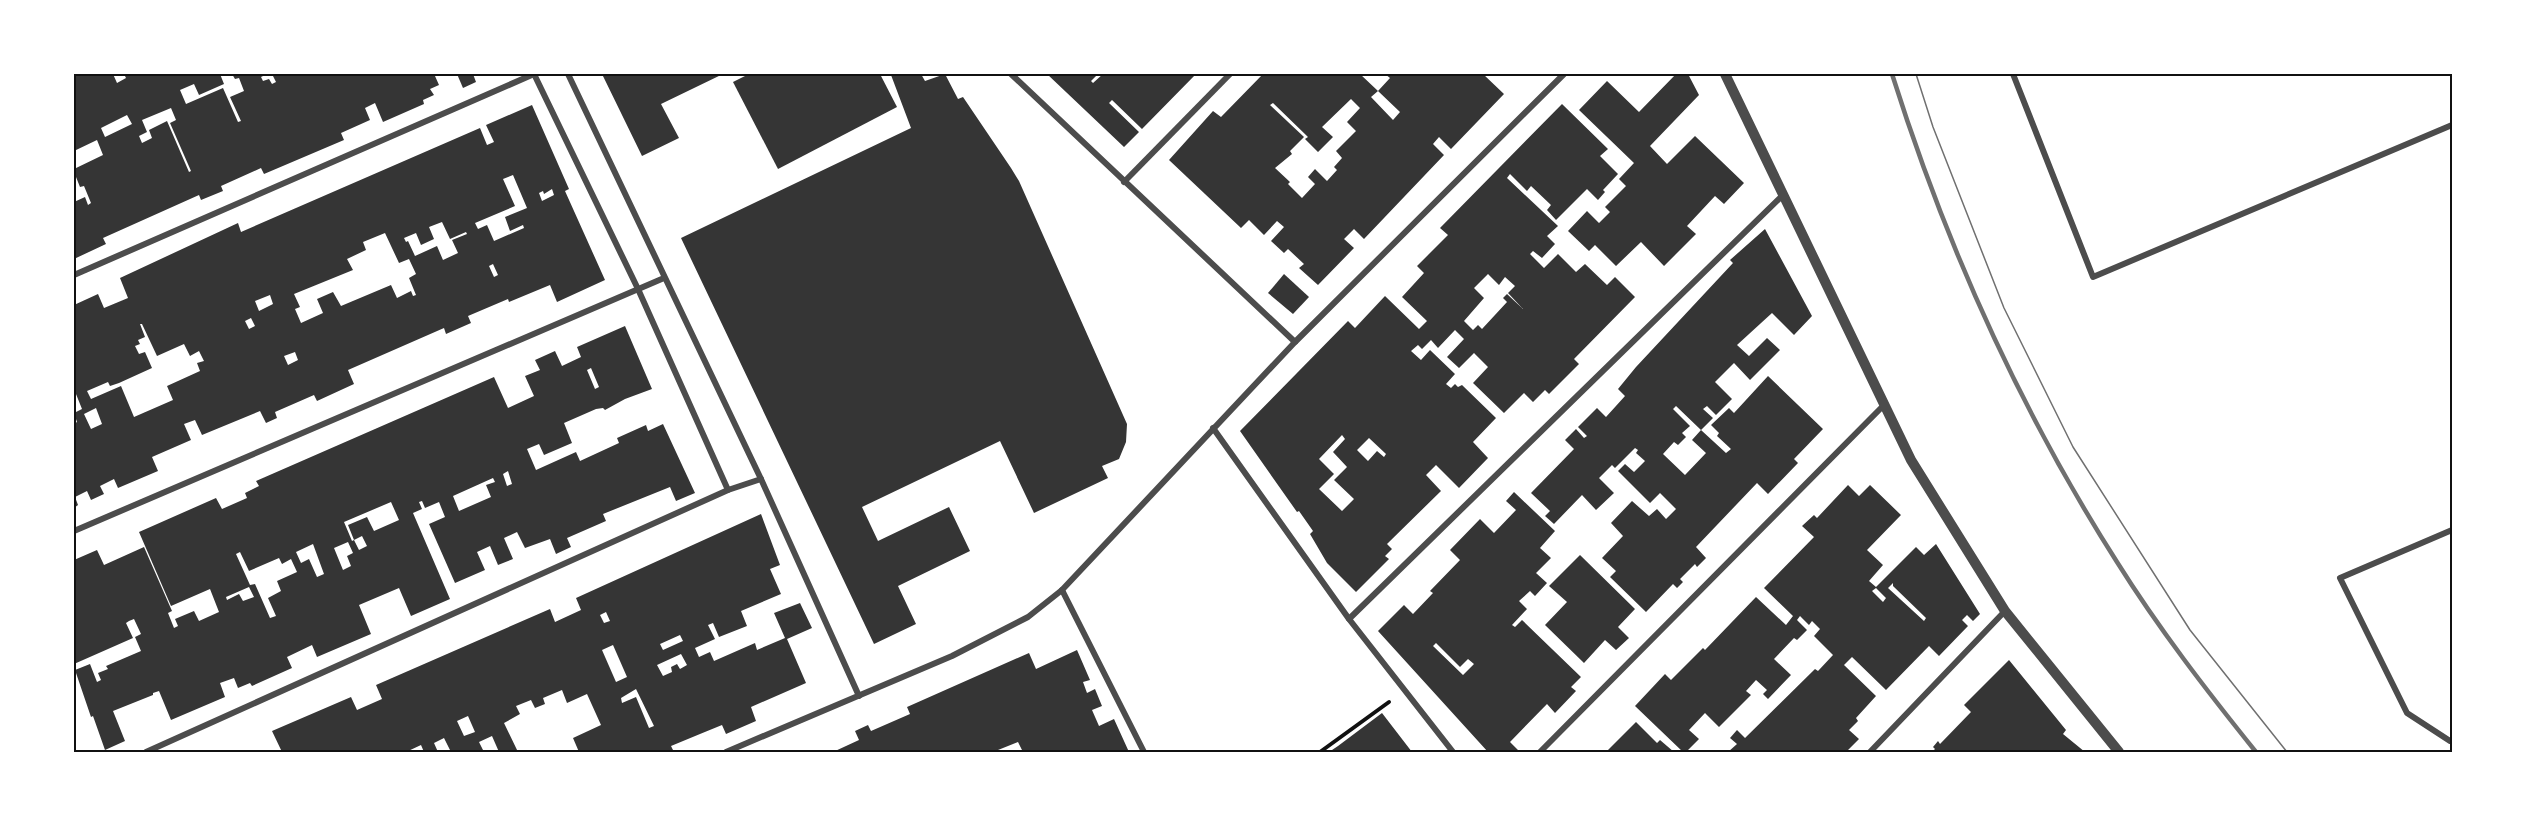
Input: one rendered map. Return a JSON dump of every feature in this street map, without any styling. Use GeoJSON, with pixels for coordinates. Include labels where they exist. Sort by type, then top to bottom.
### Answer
{"type":"FeatureCollection","features":[{"type":"Feature","properties":{"kind":"street"},"geometry":{"type":"LineString","coordinates":[[74,275],[534,74],[638,289],[728,490]]}},
{"type":"Feature","properties":{"kind":"street"},"geometry":{"type":"LineString","coordinates":[[568,74],[761,479],[859,696]]}},
{"type":"Feature","properties":{"kind":"street"},"geometry":{"type":"LineString","coordinates":[[1011,74],[1295,342]]}},
{"type":"Feature","properties":{"kind":"street"},"geometry":{"type":"LineString","coordinates":[[1124,182],[1230,74]]}},
{"type":"Feature","properties":{"kind":"street"},"geometry":{"type":"LineString","coordinates":[[726,753],[952,656],[1028,617],[1062,590],[1295,342],[1564,74]]}},
{"type":"Feature","properties":{"kind":"street"},"geometry":{"type":"LineString","coordinates":[[1725,74],[1911,460],[2005,611],[2119,753]]}},
{"type":"Feature","properties":{"kind":"street"},"geometry":{"type":"LineString","coordinates":[[2013,74],[2092,277],[2452,125]]}},
{"type":"Feature","properties":{"kind":"street"},"geometry":{"type":"LineString","coordinates":[[1349,619],[1784,194]]}},
{"type":"Feature","properties":{"kind":"street"},"geometry":{"type":"LineString","coordinates":[[74,531],[664,278]]}},
{"type":"Feature","properties":{"kind":"street"},"geometry":{"type":"LineString","coordinates":[[1540,753],[1884,405]]}},
{"type":"Feature","properties":{"kind":"street"},"geometry":{"type":"LineString","coordinates":[[1214,428],[1349,619],[1453,753]]}},
{"type":"Feature","properties":{"kind":"street"},"geometry":{"type":"LineString","coordinates":[[146,753],[728,490],[761,479]]}},
{"type":"Feature","properties":{"kind":"street"},"geometry":{"type":"LineString","coordinates":[[2451,741],[2407,713],[2340,578],[2452,530]]}},
{"type":"Feature","properties":{"kind":"street"},"geometry":{"type":"LineString","coordinates":[[1062,590],[1144,753]]}},
{"type":"Feature","properties":{"kind":"street"},"geometry":{"type":"LineString","coordinates":[[1870,753],[2005,611]]}},
{"type":"Feature","properties":{"kind":"path"},"geometry":{"type":"LineString","coordinates":[[1320,753],[1405,691]]}},
{"type":"Feature","properties":{"kind":"building"},"geometry":{"type":"Polygon","coordinates":[[[74,74],[113,74],[117,83],[126,78],[124,74],[220,74],[224,84],[199,95],[194,84],[180,90],[186,104],[223,88],[238,122],[241,121],[230,97],[244,91],[239,78],[235,79],[232,74],[267,74],[261,77],[263,81],[269,79],[272,84],[276,82],[272,74],[442,74],[435,76],[439,85],[430,89],[434,95],[423,100],[424,104],[383,122],[375,103],[365,108],[370,120],[341,133],[344,140],[264,174],[261,168],[221,186],[223,191],[201,200],[199,195],[103,238],[106,244],[74,259],[74,202],[85,197],[88,205],[91,203],[84,186],[80,187],[76,177],[74,178],[74,169],[103,155],[97,140],[74,151],[74,74]],[[171,108],[142,120],[147,132],[139,136],[142,143],[152,138],[149,130],[167,121],[189,172],[191,171],[170,123],[176,120],[171,108]],[[127,115],[101,128],[105,137],[132,124],[127,115]]]}},
{"type":"Feature","properties":{"kind":"building"},"geometry":{"type":"Polygon","coordinates":[[[457,74],[473,74],[476,82],[463,88],[457,74]]]}},
{"type":"Feature","properties":{"kind":"building"},"geometry":{"type":"Polygon","coordinates":[[[602,74],[723,74],[661,104],[679,138],[642,156],[602,74]]]}},
{"type":"Feature","properties":{"kind":"building"},"geometry":{"type":"Polygon","coordinates":[[[749,74],[880,74],[897,107],[778,169],[733,82],[749,74]]]}},
{"type":"Feature","properties":{"kind":"building"},"geometry":{"type":"Polygon","coordinates":[[[921,74],[925,81],[945,74],[958,99],[963,97],[1011,168],[1019,181],[1127,424],[1126,442],[1119,459],[1102,466],[1108,478],[1034,513],[1000,441],[862,507],[878,541],[949,507],[970,551],[898,586],[916,624],[874,644],[681,238],[911,128],[891,75],[921,74]]]}},
{"type":"Feature","properties":{"kind":"building"},"geometry":{"type":"Polygon","coordinates":[[[1047,74],[1098,74],[1091,81],[1093,83],[1103,74],[1196,74],[1142,129],[1112,100],[1109,103],[1139,132],[1124,147],[1047,74]]]}},
{"type":"Feature","properties":{"kind":"building"},"geometry":{"type":"Polygon","coordinates":[[[1263,74],[1360,74],[1378,91],[1390,78],[1385,74],[1483,74],[1504,94],[1451,149],[1439,137],[1433,144],[1444,155],[1364,239],[1354,229],[1344,239],[1354,248],[1318,285],[1299,268],[1304,264],[1288,249],[1284,253],[1271,241],[1284,227],[1277,221],[1264,235],[1249,220],[1241,228],[1169,160],[1213,111],[1221,117],[1263,74]],[[1378,91],[1371,97],[1393,120],[1400,112],[1378,91]],[[1351,99],[1322,127],[1333,137],[1318,152],[1305,139],[1308,137],[1273,103],[1270,105],[1304,137],[1290,151],[1292,154],[1275,168],[1302,198],[1315,184],[1308,177],[1315,169],[1327,181],[1337,170],[1334,167],[1342,158],[1336,151],[1356,131],[1347,122],[1360,108],[1351,99]]]}},
{"type":"Feature","properties":{"kind":"building"},"geometry":{"type":"Polygon","coordinates":[[[1676,74],[1688,74],[1699,95],[1650,146],[1667,164],[1695,136],[1744,183],[1724,204],[1715,196],[1687,226],[1696,234],[1664,266],[1641,242],[1616,266],[1595,245],[1589,251],[1568,231],[1587,211],[1599,223],[1610,212],[1605,207],[1626,186],[1619,179],[1634,163],[1579,110],[1607,81],[1639,112],[1676,74]]]}},
{"type":"Feature","properties":{"kind":"building"},"geometry":{"type":"Polygon","coordinates":[[[1562,104],[1608,149],[1600,156],[1618,174],[1603,190],[1605,192],[1598,200],[1587,189],[1556,220],[1547,210],[1551,205],[1531,186],[1527,191],[1510,174],[1507,178],[1558,226],[1547,236],[1555,244],[1542,258],[1533,251],[1530,254],[1544,268],[1558,254],[1576,272],[1585,264],[1607,285],[1615,277],[1635,297],[1574,359],[1579,364],[1549,394],[1545,390],[1533,402],[1524,393],[1504,413],[1473,383],[1488,367],[1474,353],[1459,368],[1447,357],[1464,339],[1455,330],[1438,348],[1431,340],[1422,349],[1418,345],[1411,351],[1421,360],[1430,350],[1455,374],[1446,384],[1451,388],[1455,384],[1458,387],[1462,385],[1496,418],[1473,442],[1488,458],[1459,488],[1436,465],[1426,475],[1441,491],[1387,544],[1392,549],[1385,556],[1389,559],[1356,592],[1327,563],[1310,534],[1313,531],[1240,431],[1348,321],[1355,328],[1385,296],[1419,329],[1427,321],[1402,297],[1424,273],[1417,266],[1448,235],[1440,228],[1562,104]],[[1488,274],[1474,288],[1484,298],[1464,321],[1473,330],[1478,325],[1482,329],[1507,302],[1503,298],[1507,294],[1523,309],[1508,293],[1515,286],[1505,277],[1499,285],[1488,274]],[[1342,435],[1319,459],[1334,474],[1319,489],[1342,511],[1354,499],[1334,480],[1347,467],[1333,452],[1345,439],[1342,435]],[[1369,438],[1357,450],[1368,461],[1377,451],[1384,457],[1386,454],[1369,438]]]}},
{"type":"Feature","properties":{"kind":"building"},"geometry":{"type":"Polygon","coordinates":[[[532,105],[569,189],[565,191],[605,280],[557,302],[550,285],[509,302],[508,299],[468,316],[471,323],[446,334],[444,328],[348,370],[354,384],[317,401],[314,395],[275,412],[277,418],[266,423],[260,411],[202,435],[195,420],[184,424],[191,440],[152,457],[158,471],[118,488],[114,479],[100,486],[104,494],[91,500],[87,491],[75,497],[78,505],[74,508],[74,424],[77,422],[74,413],[82,409],[74,389],[74,305],[98,294],[104,308],[128,298],[120,278],[238,223],[241,232],[480,128],[487,145],[494,142],[486,125],[532,105]],[[513,175],[503,179],[515,206],[475,223],[478,229],[487,225],[494,241],[524,228],[523,225],[510,231],[505,217],[527,208],[513,175]],[[552,189],[544,194],[543,191],[539,193],[542,201],[554,195],[552,189]],[[442,222],[429,227],[434,239],[421,245],[416,233],[404,238],[406,242],[408,241],[415,256],[437,246],[443,260],[458,253],[452,240],[467,234],[466,232],[450,239],[442,222]],[[385,233],[363,242],[366,250],[347,259],[353,270],[294,294],[300,307],[295,309],[301,323],[323,313],[317,299],[333,292],[341,306],[391,285],[397,298],[411,291],[413,296],[416,295],[409,278],[416,274],[409,259],[399,263],[385,233]],[[493,264],[489,266],[494,277],[498,275],[493,264]],[[270,295],[255,301],[259,311],[273,304],[270,295]],[[251,318],[245,321],[249,329],[255,326],[251,318]],[[140,324],[145,337],[138,340],[140,344],[135,346],[139,354],[145,352],[152,368],[119,383],[110,386],[108,382],[87,391],[91,399],[121,386],[134,417],[173,400],[167,386],[200,371],[197,363],[204,361],[199,351],[190,356],[184,344],[157,356],[142,324],[140,324]],[[295,352],[284,356],[288,365],[298,360],[295,352]],[[96,408],[84,414],[91,429],[102,424],[96,408]]]}},
{"type":"Feature","properties":{"kind":"building"},"geometry":{"type":"Polygon","coordinates":[[[1765,229],[1812,316],[1794,335],[1772,313],[1737,345],[1749,356],[1767,338],[1780,350],[1750,380],[1734,363],[1715,382],[1732,399],[1716,415],[1707,406],[1703,409],[1713,418],[1701,430],[1726,453],[1731,449],[1717,436],[1719,433],[1711,425],[1729,408],[1734,413],[1768,376],[1823,429],[1794,459],[1798,463],[1768,494],[1757,483],[1696,547],[1706,558],[1697,567],[1695,564],[1680,579],[1683,582],[1677,588],[1673,584],[1646,612],[1610,577],[1616,571],[1602,558],[1623,536],[1611,523],[1632,501],[1649,516],[1657,509],[1666,519],[1676,509],[1660,493],[1650,503],[1618,471],[1625,464],[1634,472],[1645,461],[1636,453],[1638,450],[1635,448],[1615,468],[1612,465],[1599,478],[1614,493],[1596,510],[1582,495],[1554,524],[1545,516],[1550,511],[1531,493],[1574,449],[1565,440],[1576,429],[1584,438],[1587,436],[1578,427],[1597,408],[1606,417],[1625,396],[1618,389],[1733,263],[1730,260],[1765,229]],[[1676,406],[1673,409],[1690,426],[1682,433],[1686,437],[1678,445],[1674,442],[1663,454],[1685,475],[1706,453],[1692,440],[1701,430],[1676,406]]]}},
{"type":"Feature","properties":{"kind":"building"},"geometry":{"type":"Polygon","coordinates":[[[1284,274],[1309,297],[1293,314],[1268,293],[1284,274]]]}},
{"type":"Feature","properties":{"kind":"building"},"geometry":{"type":"Polygon","coordinates":[[[625,326],[652,389],[625,399],[605,410],[596,409],[564,423],[572,443],[544,455],[539,444],[527,449],[536,470],[576,452],[580,461],[619,443],[617,438],[646,425],[648,431],[663,424],[695,493],[676,501],[670,487],[603,514],[606,521],[567,538],[571,547],[556,554],[550,539],[525,548],[517,532],[504,538],[513,559],[498,565],[490,546],[477,552],[485,570],[455,583],[429,524],[445,517],[439,502],[425,508],[422,501],[419,502],[422,509],[413,513],[450,599],[411,616],[399,588],[359,605],[371,634],[317,657],[312,645],[287,657],[292,668],[252,686],[250,683],[238,688],[234,678],[220,683],[225,697],[171,720],[159,691],[153,693],[153,695],[113,711],[125,741],[105,750],[75,670],[90,664],[97,682],[101,680],[98,673],[108,669],[106,666],[141,651],[135,637],[141,634],[134,619],[129,621],[126,623],[133,638],[74,664],[74,617],[76,616],[74,560],[97,550],[104,565],[144,547],[172,611],[168,613],[174,628],[178,626],[175,619],[194,611],[199,621],[219,612],[210,589],[171,606],[139,532],[216,498],[222,509],[247,498],[245,493],[259,486],[256,481],[494,377],[508,408],[534,396],[525,376],[540,370],[535,360],[555,351],[562,366],[581,357],[577,347],[625,326]],[[591,368],[587,370],[595,389],[599,387],[591,368]],[[508,471],[503,474],[507,486],[512,484],[508,471]],[[493,478],[453,496],[459,511],[491,497],[486,485],[495,482],[493,478]],[[391,502],[344,522],[352,541],[354,540],[348,525],[367,517],[374,531],[399,520],[391,502]],[[362,536],[354,540],[359,550],[367,546],[362,536]],[[348,542],[334,548],[343,570],[351,566],[347,556],[353,553],[348,542]],[[313,544],[296,552],[301,563],[309,559],[317,577],[324,574],[313,544]],[[240,552],[236,554],[250,585],[255,584],[270,618],[276,616],[268,598],[281,591],[277,581],[297,572],[291,559],[282,564],[279,558],[249,571],[240,552]],[[249,587],[226,597],[227,600],[239,594],[243,601],[254,597],[249,587]]]}},
{"type":"Feature","properties":{"kind":"building"},"geometry":{"type":"Polygon","coordinates":[[[1848,485],[1859,496],[1870,485],[1901,515],[1867,550],[1883,565],[1869,581],[1876,587],[1916,547],[1924,555],[1936,544],[1980,614],[1973,621],[1967,615],[1962,620],[1968,626],[1939,656],[1929,646],[1886,690],[1852,657],[1844,665],[1876,696],[1856,718],[1858,721],[1849,730],[1859,739],[1846,752],[1728,752],[1737,744],[1730,738],[1737,730],[1745,738],[1815,669],[1818,671],[1833,655],[1814,636],[1820,629],[1812,621],[1809,625],[1800,616],[1797,620],[1807,630],[1797,640],[1794,638],[1774,659],[1791,675],[1768,699],[1763,694],[1767,690],[1756,680],[1746,691],[1751,695],[1719,727],[1705,713],[1689,730],[1699,739],[1686,752],[1683,752],[1635,706],[1665,674],[1671,680],[1703,648],[1705,650],[1756,597],[1786,625],[1793,616],[1764,588],[1814,537],[1802,526],[1814,515],[1817,518],[1848,485]],[[1893,583],[1888,588],[1924,621],[1926,618],[1893,586],[1893,583]],[[1876,588],[1872,591],[1883,602],[1886,598],[1876,588]]]}},
{"type":"Feature","properties":{"kind":"building"},"geometry":{"type":"Polygon","coordinates":[[[1514,492],[1555,531],[1540,548],[1551,558],[1536,573],[1547,583],[1535,596],[1530,591],[1519,601],[1527,609],[1512,625],[1515,627],[1522,620],[1581,677],[1571,687],[1576,691],[1555,713],[1547,704],[1510,742],[1519,751],[1488,752],[1378,631],[1404,605],[1413,614],[1433,593],[1430,591],[1460,560],[1450,550],[1480,519],[1494,533],[1516,510],[1506,501],[1514,492]],[[1436,643],[1433,646],[1463,675],[1474,664],[1468,659],[1460,667],[1436,643]]]}},
{"type":"Feature","properties":{"kind":"building"},"geometry":{"type":"Polygon","coordinates":[[[761,514],[780,565],[770,569],[781,594],[741,611],[747,626],[719,637],[713,623],[708,625],[715,639],[695,648],[699,657],[710,652],[714,661],[755,643],[757,650],[785,638],[774,613],[800,603],[812,628],[787,639],[806,683],[751,707],[756,721],[726,734],[722,725],[671,746],[674,752],[579,752],[573,738],[601,725],[587,694],[567,703],[562,690],[543,698],[545,704],[535,708],[531,700],[516,706],[520,714],[504,723],[518,752],[499,752],[492,736],[479,742],[484,752],[451,752],[444,738],[434,743],[438,752],[424,752],[421,745],[406,752],[282,752],[272,731],[351,697],[357,710],[382,699],[376,685],[550,609],[555,622],[581,610],[576,598],[761,514]],[[606,612],[600,615],[604,623],[610,621],[606,612]],[[680,635],[660,644],[663,650],[683,641],[680,635]],[[613,645],[602,650],[616,682],[627,677],[613,645]],[[681,654],[657,665],[663,676],[672,672],[671,667],[677,664],[680,669],[687,665],[681,654]],[[636,689],[621,698],[622,703],[636,697],[649,728],[654,726],[636,689]],[[468,716],[457,721],[464,736],[475,732],[468,716]]]}},
{"type":"Feature","properties":{"kind":"building"},"geometry":{"type":"Polygon","coordinates":[[[1580,555],[1635,609],[1618,627],[1629,638],[1616,650],[1605,640],[1584,663],[1545,625],[1567,602],[1549,586],[1580,555]]]}},
{"type":"Feature","properties":{"kind":"building"},"geometry":{"type":"Polygon","coordinates":[[[1077,650],[1090,680],[1083,682],[1087,693],[1095,689],[1102,706],[1092,710],[1099,726],[1114,719],[1129,752],[1023,752],[1018,742],[993,752],[833,752],[859,740],[855,731],[868,725],[871,731],[910,714],[907,707],[1029,653],[1036,669],[1077,650]]]}},
{"type":"Feature","properties":{"kind":"building"},"geometry":{"type":"Polygon","coordinates":[[[2009,660],[2066,730],[2063,734],[2085,752],[1932,752],[1938,741],[1940,744],[1971,712],[1964,705],[2009,660]]]}},
{"type":"Feature","properties":{"kind":"building"},"geometry":{"type":"Polygon","coordinates":[[[1382,713],[1412,752],[1329,752],[1338,746],[1382,713]]]}},
{"type":"Feature","properties":{"kind":"building"},"geometry":{"type":"Polygon","coordinates":[[[1636,722],[1657,743],[1660,740],[1674,752],[1606,752],[1636,722]]]}},
{"type":"Feature","properties":{"kind":"tram line"},"geometry":{"type":"LineString","coordinates":[[1916,74],[1933,127],[2004,308],[2073,447],[2190,630],[2287,752]]}},
{"type":"Feature","properties":{"kind":"railway"},"geometry":{"type":"LineString","coordinates":[[1892,74],[1913,138],[1961,263],[2017,386],[2049,446],[2117,562],[2150,611],[2256,752]]}}]}
